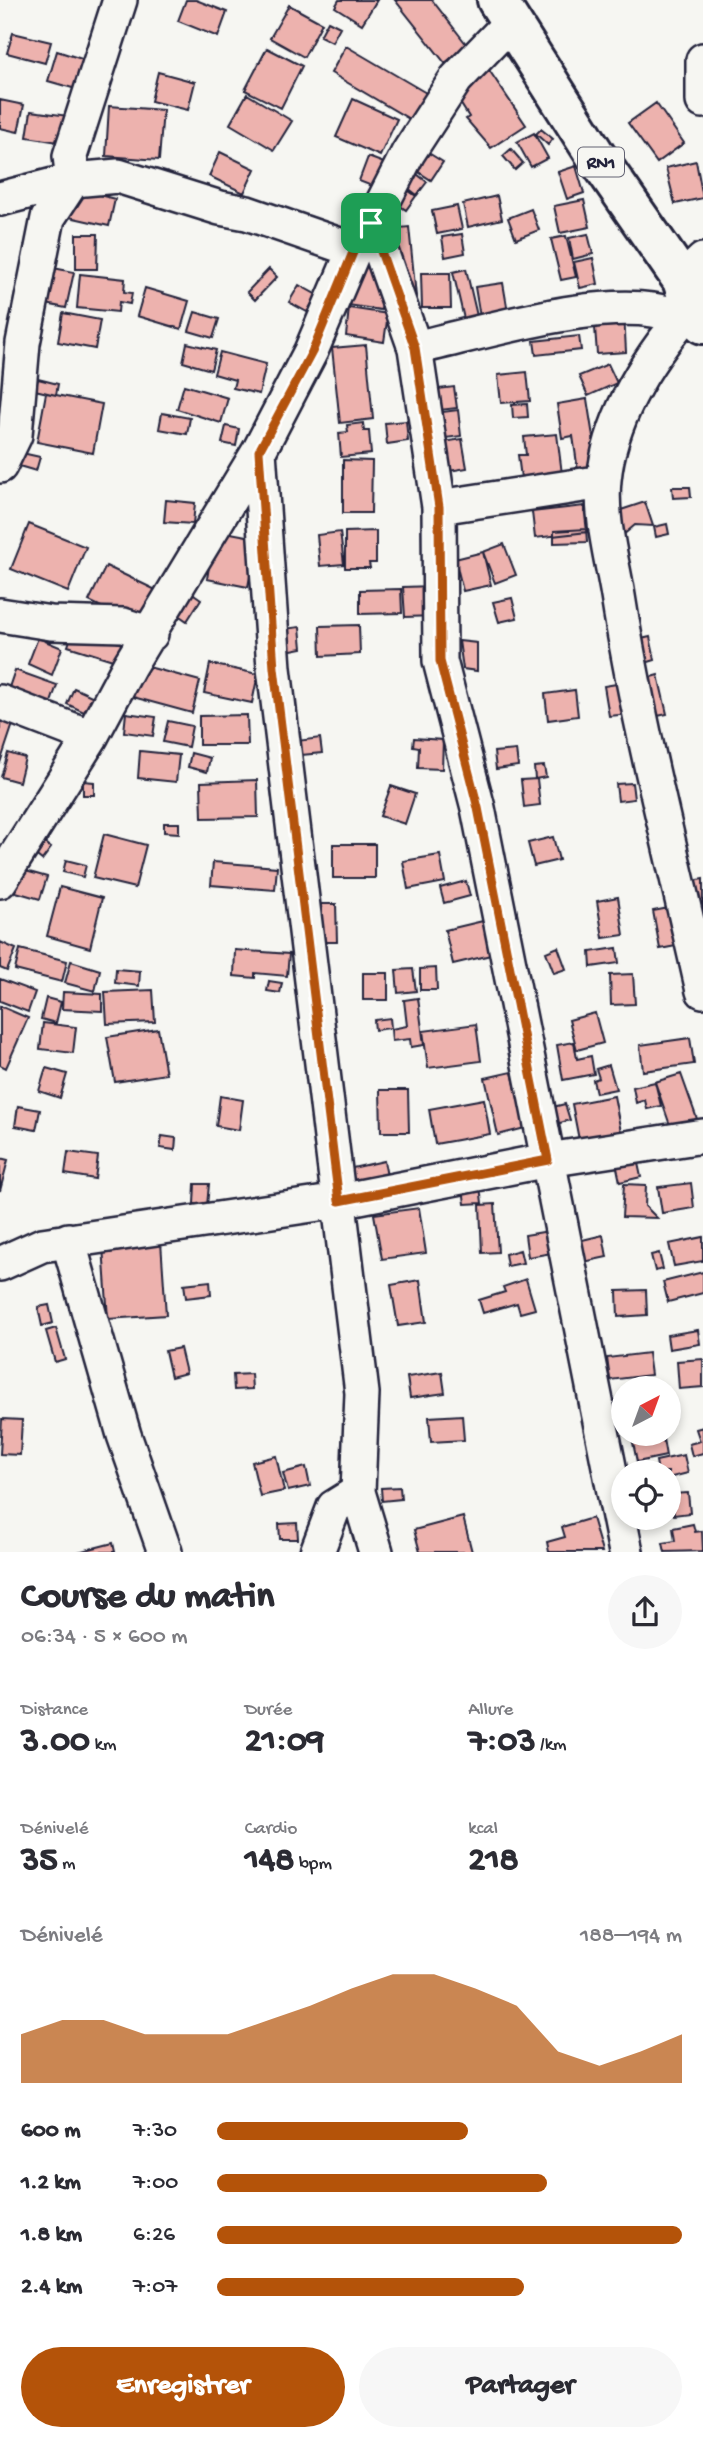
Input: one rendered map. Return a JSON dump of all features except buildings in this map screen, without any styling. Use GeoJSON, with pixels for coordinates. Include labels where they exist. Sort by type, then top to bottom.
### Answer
{"type":"FeatureCollection","features":[{"type":"Feature","properties":{"kind":"highway","name":"RN1"},"geometry":{"type":"LineString","coordinates":[[504,10],[691,299]]}},
{"type":"Feature","properties":{"kind":"street"},"geometry":{"type":"LineString","coordinates":[[0,466],[15,435],[23,343],[48,218],[73,180],[71,156],[120,0]]}},
{"type":"Feature","properties":{"kind":"street"},"geometry":{"type":"LineString","coordinates":[[0,881],[91,737],[129,666],[151,634],[259,451],[312,352],[362,237],[408,153],[504,10]]}},
{"type":"Feature","properties":{"kind":"street"},"geometry":{"type":"LineString","coordinates":[[703,60],[703,101]]}},
{"type":"Feature","properties":{"kind":"street"},"geometry":{"type":"LineString","coordinates":[[0,199],[73,180],[118,176],[220,208],[362,237]]}},
{"type":"Feature","properties":{"kind":"street"},"geometry":{"type":"LineString","coordinates":[[362,237],[415,348],[439,507],[440,661],[478,808],[626,1552]]}},
{"type":"Feature","properties":{"kind":"street"},"geometry":{"type":"LineString","coordinates":[[415,348],[591,309],[644,307],[674,315],[691,299]]}},
{"type":"Feature","properties":{"kind":"street"},"geometry":{"type":"LineString","coordinates":[[691,299],[637,383],[608,455],[603,481],[605,513],[625,641],[703,991]]}},
{"type":"Feature","properties":{"kind":"street"},"geometry":{"type":"LineString","coordinates":[[259,451],[274,668],[362,1392],[358,1492],[376,1552]]}},
{"type":"Feature","properties":{"kind":"street"},"geometry":{"type":"LineString","coordinates":[[439,507],[603,481]]}},
{"type":"Feature","properties":{"kind":"street"},"geometry":{"type":"LineString","coordinates":[[0,615],[51,623],[122,625],[151,634]]}},
{"type":"Feature","properties":{"kind":"street"},"geometry":{"type":"LineString","coordinates":[[0,702],[91,737]]}},
{"type":"Feature","properties":{"kind":"street"},"geometry":{"type":"LineString","coordinates":[[0,1265],[19,1253],[68,1240],[339,1201],[548,1160],[703,1136]]}},
{"type":"Feature","properties":{"kind":"street"},"geometry":{"type":"LineString","coordinates":[[68,1240],[124,1435],[165,1552]]}},
{"type":"Feature","properties":{"kind":"street"},"geometry":{"type":"LineString","coordinates":[[317,1552],[334,1507],[358,1492]]}},
{"type":"Feature","properties":{"kind":"route"},"geometry":{"type":"LineString","coordinates":[[371,223],[415,348],[439,507],[440,661],[478,808],[548,1160],[339,1201],[274,668],[259,451],[312,352],[354,250],[371,223]]}}]}
